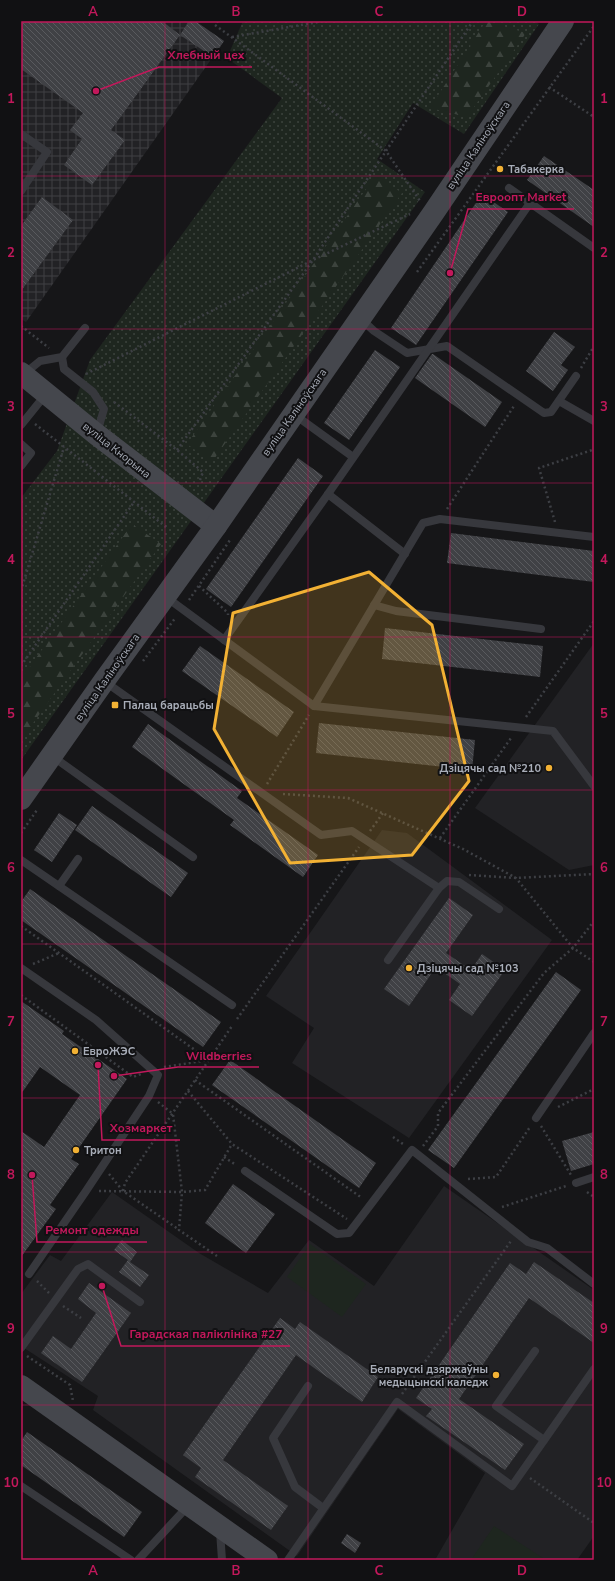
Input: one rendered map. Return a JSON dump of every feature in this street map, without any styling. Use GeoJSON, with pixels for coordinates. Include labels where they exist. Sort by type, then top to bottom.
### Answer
{"type":"FeatureCollection","features":[{"type":"Feature","properties":{"kind":"main road","name":"вуліца Каліноўскага"},"geometry":{"type":"LineString","coordinates":[[21,799],[216,526],[434,212],[559,22]]}},
{"type":"Feature","properties":{"kind":"main road","name":"вуліца Кнорына"},"geometry":{"type":"LineString","coordinates":[[22,373],[96,434],[216,526]]}},
{"type":"Feature","properties":{"kind":"main road"},"geometry":{"type":"LineString","coordinates":[[23,1391],[267,1560]]}},
{"type":"Feature","properties":{"kind":"lane"},"geometry":{"type":"LineString","coordinates":[[21,134],[47,152],[21,191]]}},
{"type":"Feature","properties":{"kind":"lane"},"geometry":{"type":"LineString","coordinates":[[509,188],[594,248]]}},
{"type":"Feature","properties":{"kind":"lane"},"geometry":{"type":"LineString","coordinates":[[224,640],[328,494],[530,203]]}},
{"type":"Feature","properties":{"kind":"lane"},"geometry":{"type":"LineString","coordinates":[[359,318],[374,331],[407,353],[447,346],[544,413],[551,412],[576,376]]}},
{"type":"Feature","properties":{"kind":"lane"},"geometry":{"type":"LineString","coordinates":[[22,373],[40,361],[62,357],[85,328]]}},
{"type":"Feature","properties":{"kind":"lane"},"geometry":{"type":"LineString","coordinates":[[62,357],[64,369],[93,392],[104,409],[96,434]]}},
{"type":"Feature","properties":{"kind":"lane"},"geometry":{"type":"LineString","coordinates":[[21,425],[47,394]]}},
{"type":"Feature","properties":{"kind":"lane"},"geometry":{"type":"LineString","coordinates":[[559,401],[594,421]]}},
{"type":"Feature","properties":{"kind":"lane"},"geometry":{"type":"LineString","coordinates":[[293,414],[353,457]]}},
{"type":"Feature","properties":{"kind":"lane"},"geometry":{"type":"LineString","coordinates":[[21,444],[31,453],[21,466]]}},
{"type":"Feature","properties":{"kind":"lane"},"geometry":{"type":"LineString","coordinates":[[328,494],[405,554]]}},
{"type":"Feature","properties":{"kind":"lane"},"geometry":{"type":"LineString","coordinates":[[314,706],[423,523],[440,519],[594,537]]}},
{"type":"Feature","properties":{"kind":"lane"},"geometry":{"type":"LineString","coordinates":[[165,596],[314,706],[554,731],[594,786]]}},
{"type":"Feature","properties":{"kind":"lane"},"geometry":{"type":"LineString","coordinates":[[374,605],[396,611],[541,628]]}},
{"type":"Feature","properties":{"kind":"lane"},"geometry":{"type":"LineString","coordinates":[[104,681],[321,835],[352,831],[439,888]]}},
{"type":"Feature","properties":{"kind":"lane"},"geometry":{"type":"LineString","coordinates":[[52,755],[193,857]]}},
{"type":"Feature","properties":{"kind":"lane"},"geometry":{"type":"LineString","coordinates":[[58,886],[78,859]]}},
{"type":"Feature","properties":{"kind":"lane"},"geometry":{"type":"LineString","coordinates":[[21,860],[232,1005]]}},
{"type":"Feature","properties":{"kind":"lane"},"geometry":{"type":"LineString","coordinates":[[388,960],[439,888],[447,881],[459,882],[499,909]]}},
{"type":"Feature","properties":{"kind":"lane"},"geometry":{"type":"LineString","coordinates":[[21,968],[96,1020],[158,1075],[149,1096],[29,1274]]}},
{"type":"Feature","properties":{"kind":"lane"},"geometry":{"type":"LineString","coordinates":[[536,1118],[594,1033]]}},
{"type":"Feature","properties":{"kind":"lane"},"geometry":{"type":"LineString","coordinates":[[245,1171],[337,1234],[349,1234],[412,1150],[528,1242],[547,1248],[594,1284]]}},
{"type":"Feature","properties":{"kind":"lane"},"geometry":{"type":"LineString","coordinates":[[576,1183],[594,1177]]}},
{"type":"Feature","properties":{"kind":"lane"},"geometry":{"type":"LineString","coordinates":[[21,1348],[78,1269],[88,1264],[140,1302]]}},
{"type":"Feature","properties":{"kind":"lane"},"geometry":{"type":"LineString","coordinates":[[534,1352],[496,1406],[544,1440]]}},
{"type":"Feature","properties":{"kind":"lane"},"geometry":{"type":"LineString","coordinates":[[288,1560],[397,1402],[512,1486],[594,1369]]}},
{"type":"Feature","properties":{"kind":"lane"},"geometry":{"type":"LineString","coordinates":[[308,1386],[273,1438],[295,1487],[323,1508]]}},
{"type":"Feature","properties":{"kind":"lane"},"geometry":{"type":"LineString","coordinates":[[21,1486],[130,1560]]}},
{"type":"Feature","properties":{"kind":"lane"},"geometry":{"type":"LineString","coordinates":[[138,1560],[189,1505]]}},
{"type":"Feature","properties":{"kind":"lane"},"geometry":{"type":"LineString","coordinates":[[219,1526],[222,1560]]}},
{"type":"Feature","properties":{"kind":"path"},"geometry":{"type":"LineString","coordinates":[[218,21],[215,25],[386,151],[420,202]]}},
{"type":"Feature","properties":{"kind":"path"},"geometry":{"type":"LineString","coordinates":[[232,37],[324,21]]}},
{"type":"Feature","properties":{"kind":"path"},"geometry":{"type":"LineString","coordinates":[[177,450],[313,260],[473,21]]}},
{"type":"Feature","properties":{"kind":"path"},"geometry":{"type":"LineString","coordinates":[[549,87],[594,117]]}},
{"type":"Feature","properties":{"kind":"path"},"geometry":{"type":"LineString","coordinates":[[86,374],[313,260],[412,213]]}},
{"type":"Feature","properties":{"kind":"path"},"geometry":{"type":"LineString","coordinates":[[21,326],[86,374],[89,380]]}},
{"type":"Feature","properties":{"kind":"path"},"geometry":{"type":"LineString","coordinates":[[576,376],[594,346]]}},
{"type":"Feature","properties":{"kind":"path"},"geometry":{"type":"LineString","coordinates":[[440,519],[520,397]]}},
{"type":"Feature","properties":{"kind":"path"},"geometry":{"type":"LineString","coordinates":[[110,399],[177,450],[203,472],[200,480]]}},
{"type":"Feature","properties":{"kind":"path"},"geometry":{"type":"LineString","coordinates":[[27,418],[166,527]]}},
{"type":"Feature","properties":{"kind":"path"},"geometry":{"type":"LineString","coordinates":[[21,591],[64,447]]}},
{"type":"Feature","properties":{"kind":"path"},"geometry":{"type":"LineString","coordinates":[[558,533],[539,468],[592,450]]}},
{"type":"Feature","properties":{"kind":"path"},"geometry":{"type":"LineString","coordinates":[[21,666],[134,502]]}},
{"type":"Feature","properties":{"kind":"path"},"geometry":{"type":"LineString","coordinates":[[199,586],[228,613],[224,640]]}},
{"type":"Feature","properties":{"kind":"path"},"geometry":{"type":"LineString","coordinates":[[314,706],[262,793],[348,798],[463,849],[516,878],[573,948],[594,962]]}},
{"type":"Feature","properties":{"kind":"path"},"geometry":{"type":"LineString","coordinates":[[237,1020],[383,813]]}},
{"type":"Feature","properties":{"kind":"path"},"geometry":{"type":"LineString","coordinates":[[463,874],[516,878],[594,874]]}},
{"type":"Feature","properties":{"kind":"path"},"geometry":{"type":"LineString","coordinates":[[417,1154],[438,1126],[438,1113],[544,973],[573,948],[594,921]]}},
{"type":"Feature","properties":{"kind":"path"},"geometry":{"type":"LineString","coordinates":[[21,926],[209,1060]]}},
{"type":"Feature","properties":{"kind":"path"},"geometry":{"type":"LineString","coordinates":[[21,968],[59,954]]}},
{"type":"Feature","properties":{"kind":"path"},"geometry":{"type":"LineString","coordinates":[[21,995],[133,1077]]}},
{"type":"Feature","properties":{"kind":"path"},"geometry":{"type":"LineString","coordinates":[[124,1191],[124,1183],[173,1114],[232,1026]]}},
{"type":"Feature","properties":{"kind":"path"},"geometry":{"type":"LineString","coordinates":[[150,1069],[209,1060]]}},
{"type":"Feature","properties":{"kind":"path"},"geometry":{"type":"LineString","coordinates":[[196,1080],[371,1204]]}},
{"type":"Feature","properties":{"kind":"path"},"geometry":{"type":"LineString","coordinates":[[451,1181],[496,1177],[536,1118],[594,1089]]}},
{"type":"Feature","properties":{"kind":"path"},"geometry":{"type":"LineString","coordinates":[[188,1091],[232,1144],[356,1225]]}},
{"type":"Feature","properties":{"kind":"path"},"geometry":{"type":"LineString","coordinates":[[161,1105],[173,1114],[182,1192],[179,1230]]}},
{"type":"Feature","properties":{"kind":"path"},"geometry":{"type":"LineString","coordinates":[[490,1211],[576,1183],[536,1118]]}},
{"type":"Feature","properties":{"kind":"path"},"geometry":{"type":"LineString","coordinates":[[86,1191],[182,1192],[204,1190],[232,1144]]}},
{"type":"Feature","properties":{"kind":"path"},"geometry":{"type":"LineString","coordinates":[[224,1157],[245,1171]]}},
{"type":"Feature","properties":{"kind":"path"},"geometry":{"type":"LineString","coordinates":[[103,1166],[124,1191],[217,1256]]}},
{"type":"Feature","properties":{"kind":"path"},"geometry":{"type":"LineString","coordinates":[[397,1402],[517,1233]]}},
{"type":"Feature","properties":{"kind":"path"},"geometry":{"type":"LineString","coordinates":[[21,1355],[27,1356],[70,1385],[74,1407]]}},
{"type":"Feature","properties":{"kind":"path"},"geometry":{"type":"LineString","coordinates":[[521,1472],[594,1522]]}},
{"type":"Feature","properties":{"kind":"highlighted area"},"geometry":{"type":"Polygon","coordinates":[[[369,572],[432,625],[469,781],[412,855],[290,863],[214,729],[233,613],[369,572]]]}},
{"type":"Feature","properties":{"kind":"shaded area"},"geometry":{"type":"Polygon","coordinates":[[[21,21],[195,21],[224,41],[26,322],[21,319],[21,21]]]}},
{"type":"Feature","properties":{"kind":"shaded area","name":"Дзіцячы сад №210"},"geometry":{"type":"Polygon","coordinates":[[[594,643],[594,865],[569,870],[475,808],[594,643]]]}},
{"type":"Feature","properties":{"kind":"shaded area","name":"Дзіцячы сад №103"},"geometry":{"type":"Polygon","coordinates":[[[382,830],[407,833],[552,940],[409,1138],[292,1063],[314,1028],[266,996],[382,830]]]}},
{"type":"Feature","properties":{"kind":"shaded area"},"geometry":{"type":"Polygon","coordinates":[[[444,1186],[594,1290],[594,1536],[577,1560],[435,1560],[485,1473],[398,1409],[297,1556],[93,1410],[98,1396],[21,1346],[21,1294],[50,1255],[61,1261],[112,1192],[199,1253],[268,1293],[309,1240],[374,1286],[444,1186]]]}},
{"type":"Feature","properties":{"kind":"green space"},"geometry":{"type":"Polygon","coordinates":[[[243,21],[534,21],[539,24],[464,134],[413,103],[377,159],[425,192],[21,760],[21,498],[57,451],[90,360],[282,98],[227,58],[243,21]]]}},
{"type":"Feature","properties":{"kind":"green space"},"geometry":{"type":"Polygon","coordinates":[[[486,21],[526,33],[467,117],[430,108],[486,21]]]}},
{"type":"Feature","properties":{"kind":"green space"},"geometry":{"type":"Polygon","coordinates":[[[376,175],[402,193],[212,462],[187,444],[376,175]]]}},
{"type":"Feature","properties":{"kind":"green space"},"geometry":{"type":"Polygon","coordinates":[[[132,524],[161,544],[21,740],[21,679],[132,524]]]}},
{"type":"Feature","properties":{"kind":"green space"},"geometry":{"type":"Polygon","coordinates":[[[310,1244],[366,1284],[342,1317],[287,1277],[310,1244]]]}},
{"type":"Feature","properties":{"kind":"green space"},"geometry":{"type":"Polygon","coordinates":[[[494,1526],[546,1560],[471,1560],[494,1526]]]}},
{"type":"Feature","properties":{"kind":"building"},"geometry":{"type":"Polygon","coordinates":[[[21,21],[162,21],[180,35],[111,130],[125,140],[92,185],[64,165],[82,139],[70,130],[83,113],[21,69],[21,21]]]}},
{"type":"Feature","properties":{"kind":"building"},"geometry":{"type":"Polygon","coordinates":[[[189,21],[195,21],[224,41],[213,57],[180,35],[189,21]]]}},
{"type":"Feature","properties":{"kind":"building"},"geometry":{"type":"Polygon","coordinates":[[[544,156],[594,190],[594,227],[527,180],[544,156]]]}},
{"type":"Feature","properties":{"kind":"building"},"geometry":{"type":"Polygon","coordinates":[[[482,194],[508,212],[416,345],[391,328],[482,194]]]}},
{"type":"Feature","properties":{"kind":"building"},"geometry":{"type":"Polygon","coordinates":[[[42,197],[73,220],[21,291],[21,226],[42,197]]]}},
{"type":"Feature","properties":{"kind":"building"},"geometry":{"type":"Polygon","coordinates":[[[554,332],[575,347],[561,365],[568,370],[553,391],[526,371],[554,332]]]}},
{"type":"Feature","properties":{"kind":"building"},"geometry":{"type":"Polygon","coordinates":[[[375,350],[400,367],[349,440],[324,423],[375,350]]]}},
{"type":"Feature","properties":{"kind":"building"},"geometry":{"type":"Polygon","coordinates":[[[432,354],[502,402],[485,427],[415,378],[432,354]]]}},
{"type":"Feature","properties":{"kind":"building"},"geometry":{"type":"Polygon","coordinates":[[[298,458],[323,476],[231,607],[206,589],[298,458]]]}},
{"type":"Feature","properties":{"kind":"building"},"geometry":{"type":"Polygon","coordinates":[[[451,533],[594,551],[594,582],[447,563],[451,533]]]}},
{"type":"Feature","properties":{"kind":"building"},"geometry":{"type":"Polygon","coordinates":[[[385,628],[543,646],[540,677],[382,659],[385,628]]]}},
{"type":"Feature","properties":{"kind":"building"},"geometry":{"type":"Polygon","coordinates":[[[200,646],[294,712],[277,737],[182,671],[200,646]]]}},
{"type":"Feature","properties":{"kind":"building"},"geometry":{"type":"Polygon","coordinates":[[[319,723],[475,740],[472,770],[316,753],[319,723]]]}},
{"type":"Feature","properties":{"kind":"building"},"geometry":{"type":"Polygon","coordinates":[[[148,724],[242,791],[237,798],[318,855],[303,877],[230,825],[234,820],[132,747],[148,724]]]}},
{"type":"Feature","properties":{"kind":"building"},"geometry":{"type":"Polygon","coordinates":[[[92,806],[188,873],[171,897],[75,830],[92,806]]]}},
{"type":"Feature","properties":{"kind":"building"},"geometry":{"type":"Polygon","coordinates":[[[59,813],[77,825],[52,862],[34,850],[59,813]]]}},
{"type":"Feature","properties":{"kind":"building"},"geometry":{"type":"Polygon","coordinates":[[[30,889],[221,1022],[203,1047],[21,920],[21,902],[30,889]]]}},
{"type":"Feature","properties":{"kind":"building"},"geometry":{"type":"Polygon","coordinates":[[[449,898],[473,915],[446,953],[471,970],[482,954],[505,970],[472,1016],[449,1000],[460,984],[436,967],[409,1006],[384,989],[449,898]]]}},
{"type":"Feature","properties":{"kind":"building"},"geometry":{"type":"Polygon","coordinates":[[[556,972],[581,990],[454,1168],[428,1150],[556,972]]]}},
{"type":"Feature","properties":{"kind":"building"},"geometry":{"type":"Polygon","coordinates":[[[21,1001],[64,1031],[62,1034],[127,1079],[71,1159],[79,1164],[50,1205],[56,1209],[21,1257],[21,1131],[44,1147],[80,1095],[40,1067],[21,1094],[21,1001]]]}},
{"type":"Feature","properties":{"kind":"building"},"geometry":{"type":"Polygon","coordinates":[[[230,1060],[376,1163],[359,1188],[212,1085],[230,1060]]]}},
{"type":"Feature","properties":{"kind":"building"},"geometry":{"type":"Polygon","coordinates":[[[594,1132],[594,1164],[571,1171],[562,1141],[594,1132]]]}},
{"type":"Feature","properties":{"kind":"building"},"geometry":{"type":"Polygon","coordinates":[[[233,1184],[275,1214],[246,1253],[205,1223],[233,1184]]]}},
{"type":"Feature","properties":{"kind":"building"},"geometry":{"type":"Polygon","coordinates":[[[122,1240],[137,1252],[130,1262],[149,1275],[140,1287],[119,1272],[128,1260],[114,1250],[122,1240]]]}},
{"type":"Feature","properties":{"kind":"building","name":"Беларускі дзяржаўны медыцынскі каледж"},"geometry":{"type":"Polygon","coordinates":[[[534,1262],[594,1303],[594,1343],[529,1298],[459,1399],[524,1444],[505,1470],[426,1416],[432,1409],[416,1398],[510,1263],[526,1274],[534,1262]]]}},
{"type":"Feature","properties":{"kind":"building"},"geometry":{"type":"Polygon","coordinates":[[[89,1283],[131,1313],[82,1382],[41,1353],[53,1336],[71,1349],[96,1313],[78,1299],[89,1283]]]}},
{"type":"Feature","properties":{"kind":"building"},"geometry":{"type":"Polygon","coordinates":[[[280,1318],[295,1329],[300,1322],[378,1377],[362,1402],[296,1355],[223,1460],[288,1506],[271,1530],[195,1477],[201,1468],[183,1455],[280,1318]]]}},
{"type":"Feature","properties":{"kind":"building"},"geometry":{"type":"Polygon","coordinates":[[[27,1432],[142,1512],[124,1537],[21,1465],[21,1441],[27,1432]]]}},
{"type":"Feature","properties":{"kind":"building"},"geometry":{"type":"Polygon","coordinates":[[[347,1534],[361,1543],[355,1553],[341,1543],[347,1534]]]}},
{"type":"Feature","properties":{"kind":"place","name":"Хлебный цех"},"geometry":{"type":"Point","coordinates":[96,91]}},
{"type":"Feature","properties":{"kind":"place","name":"Табакерка"},"geometry":{"type":"Point","coordinates":[500,169]}},
{"type":"Feature","properties":{"kind":"place","name":"Евроопт Market"},"geometry":{"type":"Point","coordinates":[450,273]}},
{"type":"Feature","properties":{"kind":"place","name":"Палац барацьбы"},"geometry":{"type":"Point","coordinates":[115,705]}},
{"type":"Feature","properties":{"kind":"place","name":"Дзіцячы сад №210"},"geometry":{"type":"Point","coordinates":[549,768]}},
{"type":"Feature","properties":{"kind":"place","name":"Дзіцячы сад №103"},"geometry":{"type":"Point","coordinates":[409,968]}},
{"type":"Feature","properties":{"kind":"place","name":"ЕвроЖЭС"},"geometry":{"type":"Point","coordinates":[75,1051]}},
{"type":"Feature","properties":{"kind":"place","name":"Хозмаркет"},"geometry":{"type":"Point","coordinates":[98,1065]}},
{"type":"Feature","properties":{"kind":"place","name":"Wildberries"},"geometry":{"type":"Point","coordinates":[114,1076]}},
{"type":"Feature","properties":{"kind":"place","name":"Тритон"},"geometry":{"type":"Point","coordinates":[76,1150]}},
{"type":"Feature","properties":{"kind":"place","name":"Ремонт одежды"},"geometry":{"type":"Point","coordinates":[32,1175]}},
{"type":"Feature","properties":{"kind":"place","name":"Гарадская паліклініка #27"},"geometry":{"type":"Point","coordinates":[102,1286]}},
{"type":"Feature","properties":{"kind":"place","name":"Беларускі дзяржаўны медыцынскі каледж"},"geometry":{"type":"Point","coordinates":[496,1375]}}]}
